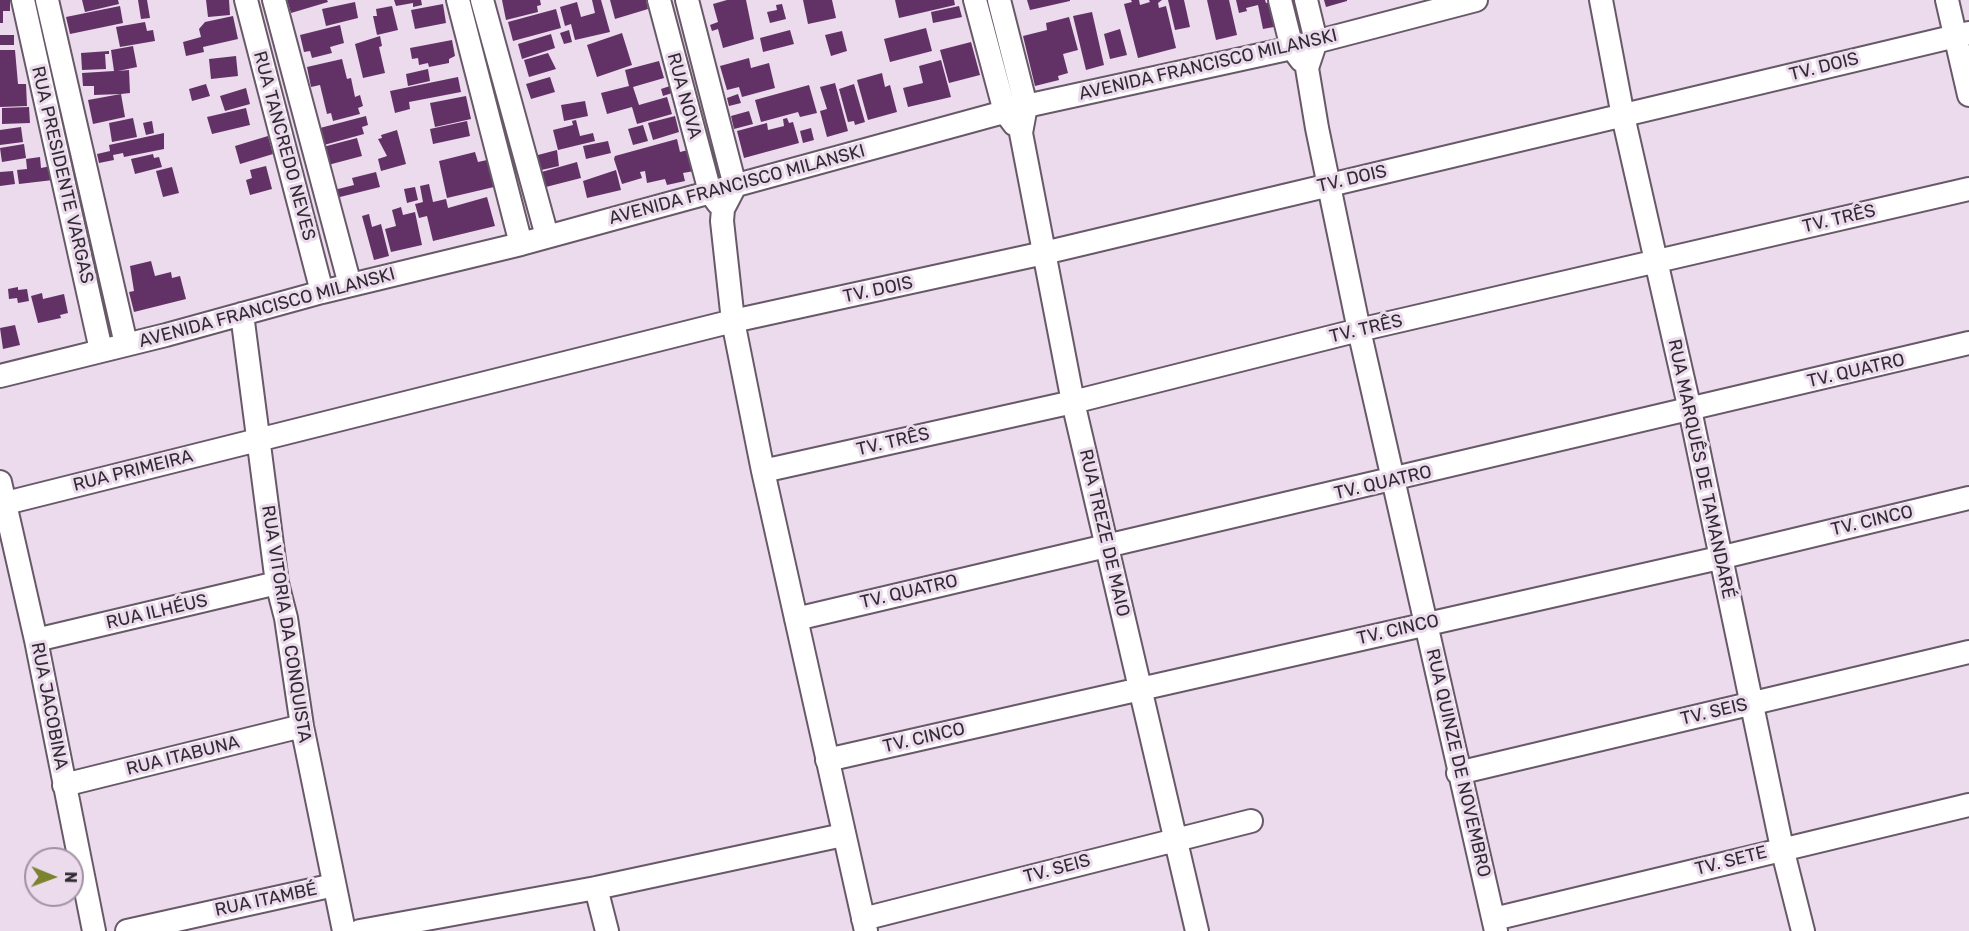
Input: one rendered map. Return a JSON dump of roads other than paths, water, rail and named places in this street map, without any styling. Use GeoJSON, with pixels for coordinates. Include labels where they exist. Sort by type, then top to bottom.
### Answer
{"type":"FeatureCollection","features":[{"type":"Feature","properties":{"kind":"street","name":"RUA PRESIDENTE VARGAS"},"geometry":{"type":"LineString","coordinates":[[23,0],[101,350]]}},
{"type":"Feature","properties":{"kind":"street","name":"RUA PRESIDENTE VARGAS"},"geometry":{"type":"LineString","coordinates":[[47,0],[126,344]]}},
{"type":"Feature","properties":{"kind":"street","name":"RUA TANCREDO NEVES"},"geometry":{"type":"LineString","coordinates":[[246,0],[322,292]]}},
{"type":"Feature","properties":{"kind":"street","name":"RUA TANCREDO NEVES"},"geometry":{"type":"LineString","coordinates":[[274,0],[350,285]]}},
{"type":"Feature","properties":{"kind":"street"},"geometry":{"type":"LineString","coordinates":[[458,0],[521,244]]}},
{"type":"Feature","properties":{"kind":"street"},"geometry":{"type":"LineString","coordinates":[[482,0],[547,236]]}},
{"type":"Feature","properties":{"kind":"street","name":"RUA NOVA"},"geometry":{"type":"LineString","coordinates":[[659,0],[716,201],[733,321],[763,471],[826,760],[865,925]]}},
{"type":"Feature","properties":{"kind":"street","name":"RUA NOVA"},"geometry":{"type":"LineString","coordinates":[[687,0],[735,186]]}},
{"type":"Feature","properties":{"kind":"street","name":"RUA TREZE DE MAIO"},"geometry":{"type":"LineString","coordinates":[[975,0],[1015,109]]}},
{"type":"Feature","properties":{"kind":"street","name":"RUA TREZE DE MAIO"},"geometry":{"type":"LineString","coordinates":[[999,0],[1015,109],[1072,402],[1108,545],[1138,688],[1197,931]]}},
{"type":"Feature","properties":{"kind":"street","name":"RUA QUINZE DE NOVEMBRO"},"geometry":{"type":"LineString","coordinates":[[1280,0],[1292,48],[1307,68],[1359,330],[1458,773],[1495,925]]}},
{"type":"Feature","properties":{"kind":"street"},"geometry":{"type":"LineString","coordinates":[[1306,0],[1316,41]]}},
{"type":"Feature","properties":{"kind":"street","name":"AVENIDA FRANCISCO MILANSKI"},"geometry":{"type":"LineString","coordinates":[[0,376],[547,236],[716,201],[735,186],[1015,109],[1292,48],[1476,0]]}},
{"type":"Feature","properties":{"kind":"street"},"geometry":{"type":"LineString","coordinates":[[1947,0],[1962,34],[1969,95]]}},
{"type":"Feature","properties":{"kind":"street","name":"RUA MARQUÊS DE TAMANDARÉ"},"geometry":{"type":"LineString","coordinates":[[1603,2],[1623,116],[1690,410],[1719,558],[1782,848],[1803,931]]}},
{"type":"Feature","properties":{"kind":"street","name":"TV. DOIS"},"geometry":{"type":"LineString","coordinates":[[258,438],[733,321],[1044,253],[1962,34]]}},
{"type":"Feature","properties":{"kind":"street","name":"RUA QUINZE DE NOVEMBRO"},"geometry":{"type":"LineString","coordinates":[[1307,68],[1316,41]]}},
{"type":"Feature","properties":{"kind":"street","name":"TV. TRÊS"},"geometry":{"type":"LineString","coordinates":[[763,471],[1072,402],[1359,330],[1969,189]]}},
{"type":"Feature","properties":{"kind":"street","name":"RUA VITORIA DA CONQUISTA"},"geometry":{"type":"LineString","coordinates":[[242,314],[277,584],[286,618],[302,726],[344,931]]}},
{"type":"Feature","properties":{"kind":"street","name":"TV. QUATRO"},"geometry":{"type":"LineString","coordinates":[[796,619],[1108,545],[1393,481],[1969,343]]}},
{"type":"Feature","properties":{"kind":"street","name":"RUA PRIMEIRA"},"geometry":{"type":"LineString","coordinates":[[6,503],[258,438]]}},
{"type":"Feature","properties":{"kind":"street","name":"RUA JACOBINA"},"geometry":{"type":"LineString","coordinates":[[0,482],[36,640],[94,931]]}},
{"type":"Feature","properties":{"kind":"street","name":"TV. CINCO"},"geometry":{"type":"LineString","coordinates":[[826,760],[1719,558],[1969,498]]}},
{"type":"Feature","properties":{"kind":"street","name":"RUA ILHÉUS"},"geometry":{"type":"LineString","coordinates":[[36,640],[277,584]]}},
{"type":"Feature","properties":{"kind":"street","name":"TV. SEIS"},"geometry":{"type":"LineString","coordinates":[[1458,773],[1969,652]]}},
{"type":"Feature","properties":{"kind":"street","name":"RUA ITABUNA"},"geometry":{"type":"LineString","coordinates":[[64,785],[302,726]]}},
{"type":"Feature","properties":{"kind":"street","name":"TV. SETE"},"geometry":{"type":"LineString","coordinates":[[1495,925],[1782,848],[1969,805]]}},
{"type":"Feature","properties":{"kind":"street","name":"TV. SEIS"},"geometry":{"type":"LineString","coordinates":[[865,925],[1174,838],[1251,821]]}},
{"type":"Feature","properties":{"kind":"street"},"geometry":{"type":"LineString","coordinates":[[360,931],[596,888],[843,835]]}},
{"type":"Feature","properties":{"kind":"street","name":"RUA ITAMBÉ"},"geometry":{"type":"LineString","coordinates":[[127,931],[334,885]]}},
{"type":"Feature","properties":{"kind":"street"},"geometry":{"type":"LineString","coordinates":[[596,888],[607,931]]}}]}
